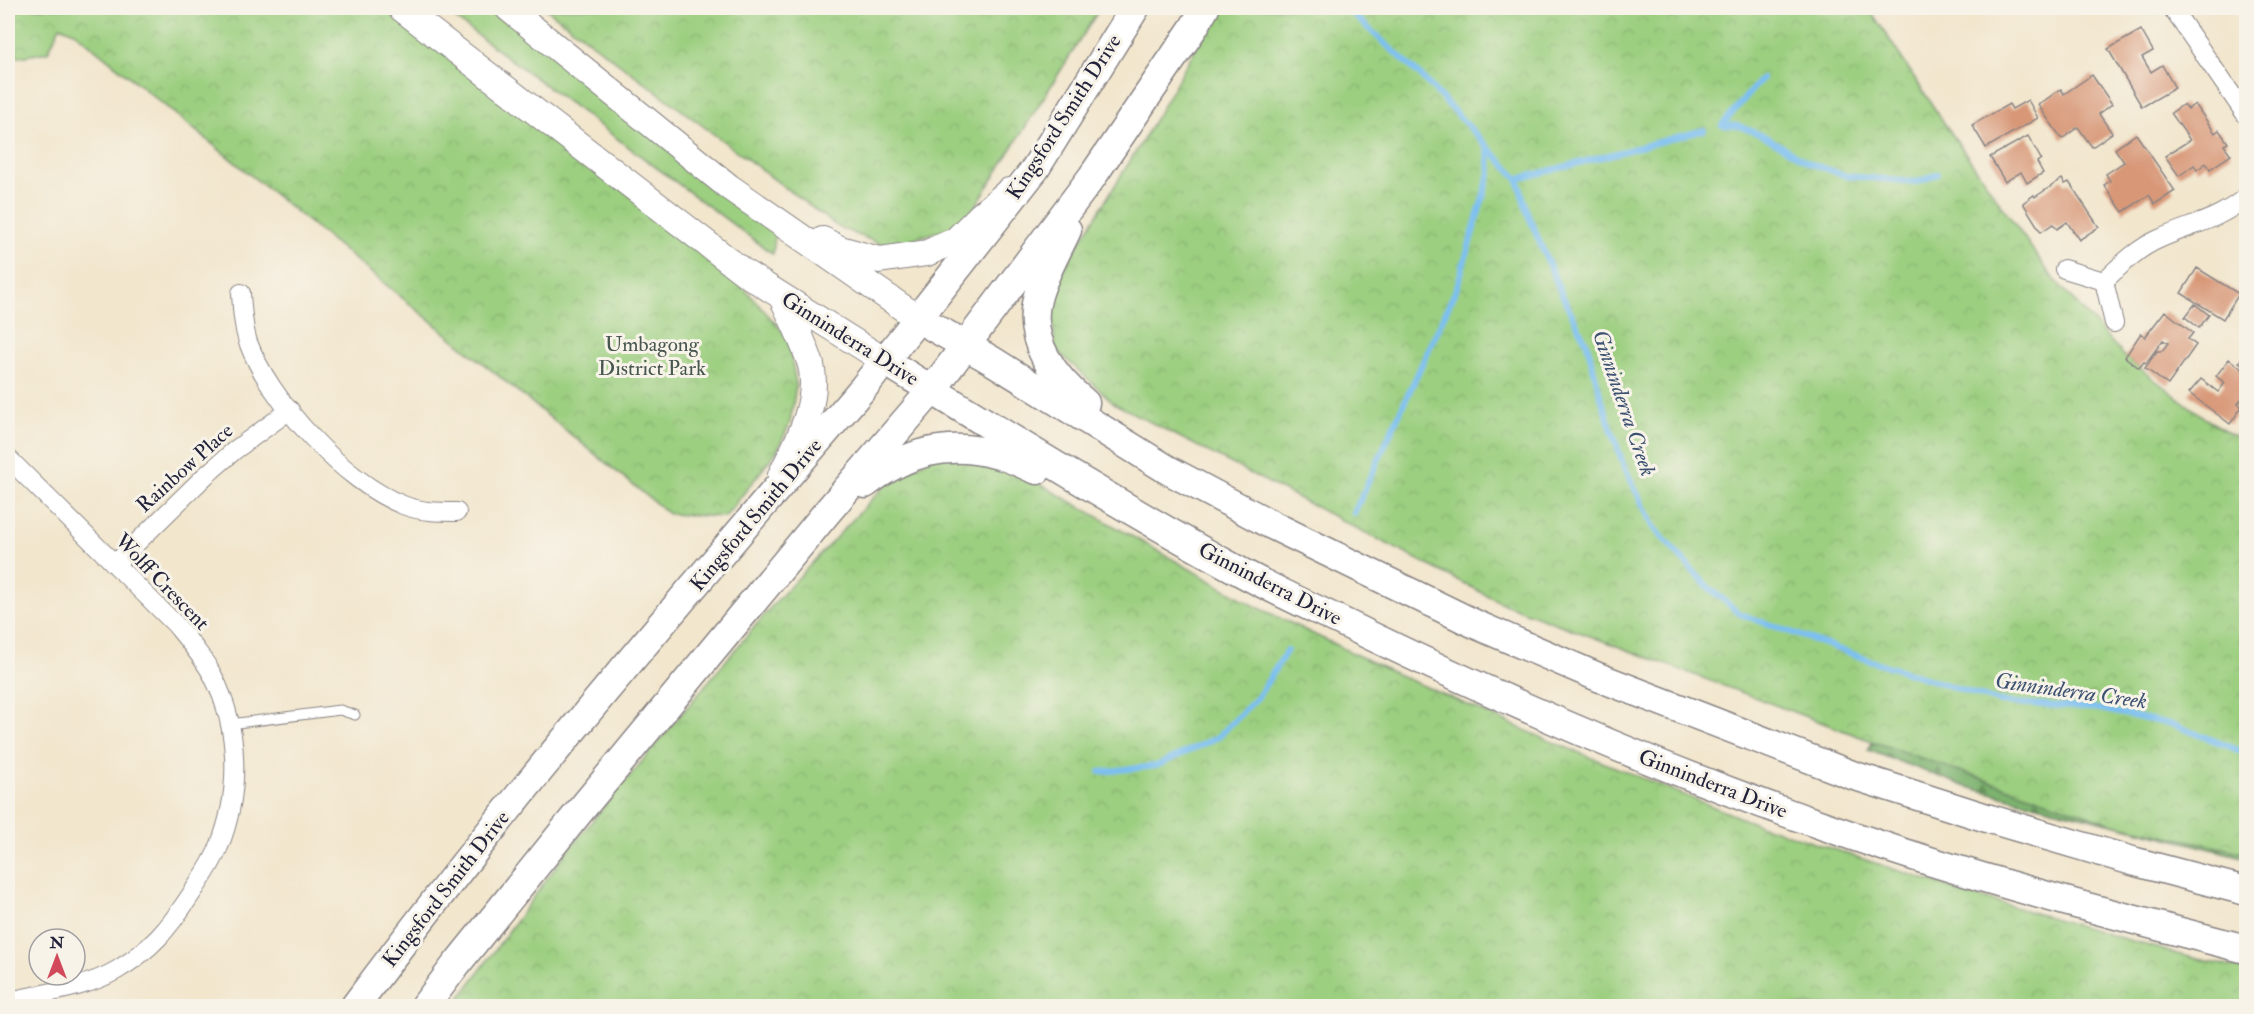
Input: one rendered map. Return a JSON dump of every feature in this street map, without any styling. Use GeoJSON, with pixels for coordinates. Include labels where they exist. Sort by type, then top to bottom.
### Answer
{"type":"FeatureCollection","features":[{"type":"Feature","properties":{"kind":"main road","name":"Ginninderra Drive"},"geometry":{"type":"LineString","coordinates":[[401,8],[745,273],[932,390],[1242,573],[1453,676],[1643,758],[1830,828],[1970,874],[2247,949]]}},
{"type":"Feature","properties":{"kind":"main road"},"geometry":{"type":"LineString","coordinates":[[508,8],[729,187],[919,320],[965,345],[1168,470],[1272,525],[1477,625],[1709,722],[1852,775],[1990,819],[2136,862],[2247,891]]}},
{"type":"Feature","properties":{"kind":"main road","name":"Kingsford Smith Drive"},"geometry":{"type":"LineString","coordinates":[[355,1006],[406,937],[515,800],[919,320],[1035,169],[1135,8]]}},
{"type":"Feature","properties":{"kind":"main road"},"geometry":{"type":"LineString","coordinates":[[424,1006],[570,823],[828,511],[932,390],[1092,177],[1200,17]]}},
{"type":"Feature","properties":{"kind":"main road"},"geometry":{"type":"LineString","coordinates":[[729,187],[840,249],[879,260],[927,254],[956,240],[981,215],[1035,169]]}},
{"type":"Feature","properties":{"kind":"main road"},"geometry":{"type":"LineString","coordinates":[[1092,177],[1039,291],[1035,310],[1040,343],[1055,375],[1069,390],[1168,470]]}},
{"type":"Feature","properties":{"kind":"main road"},"geometry":{"type":"LineString","coordinates":[[769,499],[804,427],[812,393],[811,367],[782,297]]}},
{"type":"Feature","properties":{"kind":"main road"},"geometry":{"type":"LineString","coordinates":[[828,511],[878,474],[902,460],[927,452],[951,448],[1001,455],[1120,503]]}},
{"type":"Feature","properties":{"kind":"street"},"geometry":{"type":"LineString","coordinates":[[2172,8],[2247,116]]}},
{"type":"Feature","properties":{"kind":"street"},"geometry":{"type":"LineString","coordinates":[[2104,281],[2132,255],[2158,239],[2202,224],[2232,209],[2247,197]]}},
{"type":"Feature","properties":{"kind":"street"},"geometry":{"type":"LineString","coordinates":[[2064,269],[2104,281]]}},
{"type":"Feature","properties":{"kind":"street"},"geometry":{"type":"LineString","coordinates":[[2104,281],[2115,323]]}},
{"type":"Feature","properties":{"kind":"street"},"geometry":{"type":"LineString","coordinates":[[241,293],[242,316],[255,359],[290,410],[319,446],[379,494],[404,506],[431,512],[457,512]]}},
{"type":"Feature","properties":{"kind":"street","name":"Rainbow Place"},"geometry":{"type":"LineString","coordinates":[[116,564],[205,476],[235,450],[290,410]]}},
{"type":"Feature","properties":{"kind":"street","name":"Wolff Crescent"},"geometry":{"type":"LineString","coordinates":[[8,458],[176,624],[195,649],[213,675],[230,724],[235,774],[229,817],[218,850],[168,930],[141,954],[115,971],[82,985],[8,1001]]}},
{"type":"Feature","properties":{"kind":"lane"},"geometry":{"type":"LineString","coordinates":[[230,724],[340,710],[355,715]]}},
{"type":"Feature","properties":{"kind":"green space","name":"Umbagong District Park"},"geometry":{"type":"Polygon","coordinates":[[[8,8],[391,8],[733,276],[788,337],[796,385],[790,423],[777,451],[725,517],[669,514],[74,32],[60,26],[48,52],[19,57],[8,51],[8,8]]]}},
{"type":"Feature","properties":{"kind":"green space"},"geometry":{"type":"Polygon","coordinates":[[[441,8],[494,8],[775,235],[773,254],[441,8]]]}},
{"type":"Feature","properties":{"kind":"green space"},"geometry":{"type":"Polygon","coordinates":[[[545,8],[1100,8],[965,223],[888,247],[838,227],[545,8]]]}},
{"type":"Feature","properties":{"kind":"green space"},"geometry":{"type":"Polygon","coordinates":[[[1219,8],[1869,8],[1940,117],[2049,273],[2125,357],[2206,419],[2246,443],[2246,853],[2114,824],[1866,739],[1504,604],[1115,404],[1055,349],[1051,289],[1143,140],[1219,8]]]}},
{"type":"Feature","properties":{"kind":"green space"},"geometry":{"type":"Polygon","coordinates":[[[939,454],[1010,467],[1255,606],[1392,672],[1543,738],[1751,822],[1969,894],[2177,954],[2246,970],[2246,1006],[454,1006],[568,850],[770,608],[888,482],[939,454]]]}},
{"type":"Feature","properties":{"kind":"green space"},"geometry":{"type":"Polygon","coordinates":[[[1886,718],[2246,828],[2246,858],[1967,787],[1868,750],[1886,718]]]}},
{"type":"Feature","properties":{"kind":"building"},"geometry":{"type":"Polygon","coordinates":[[[2141,30],[2153,51],[2142,57],[2151,72],[2162,65],[2175,88],[2142,107],[2108,49],[2141,30]]]}},
{"type":"Feature","properties":{"kind":"building"},"geometry":{"type":"Polygon","coordinates":[[[2092,75],[2112,104],[2099,114],[2112,133],[2092,147],[2078,127],[2062,139],[2038,105],[2061,89],[2064,94],[2092,75]]]}},
{"type":"Feature","properties":{"kind":"building"},"geometry":{"type":"Polygon","coordinates":[[[2028,100],[2038,118],[1986,148],[1972,125],[2009,104],[2012,109],[2028,100]]]}},
{"type":"Feature","properties":{"kind":"building"},"geometry":{"type":"Polygon","coordinates":[[[2184,104],[2188,109],[2195,104],[2215,133],[2219,130],[2228,143],[2224,145],[2231,155],[2210,169],[2206,163],[2197,170],[2194,165],[2179,176],[2165,156],[2190,140],[2171,113],[2184,104]]]}},
{"type":"Feature","properties":{"kind":"building"},"geometry":{"type":"Polygon","coordinates":[[[2136,134],[2175,191],[2155,204],[2149,195],[2123,212],[2104,185],[2110,181],[2106,174],[2124,162],[2115,149],[2136,134]]]}},
{"type":"Feature","properties":{"kind":"building"},"geometry":{"type":"Polygon","coordinates":[[[2028,136],[2041,159],[2037,162],[2043,173],[2027,183],[2021,172],[2005,182],[1990,157],[2028,136]]]}},
{"type":"Feature","properties":{"kind":"building"},"geometry":{"type":"Polygon","coordinates":[[[2062,179],[2065,184],[2069,182],[2099,227],[2079,240],[2067,222],[2057,229],[2053,224],[2041,232],[2023,203],[2062,179]]]}},
{"type":"Feature","properties":{"kind":"building"},"geometry":{"type":"Polygon","coordinates":[[[2197,268],[2239,294],[2223,319],[2181,293],[2197,268]]]}},
{"type":"Feature","properties":{"kind":"building"},"geometry":{"type":"Polygon","coordinates":[[[2195,304],[2209,315],[2199,328],[2185,317],[2195,304]]]}},
{"type":"Feature","properties":{"kind":"building"},"geometry":{"type":"Polygon","coordinates":[[[2165,311],[2193,333],[2188,339],[2196,345],[2168,385],[2145,368],[2157,351],[2162,351],[2168,343],[2163,340],[2146,363],[2144,362],[2139,368],[2125,357],[2141,333],[2145,337],[2165,311]]]}},
{"type":"Feature","properties":{"kind":"building"},"geometry":{"type":"Polygon","coordinates":[[[2246,353],[2246,367],[2239,362],[2246,353]]]}},
{"type":"Feature","properties":{"kind":"building"},"geometry":{"type":"Polygon","coordinates":[[[2229,359],[2246,372],[2246,393],[2238,404],[2242,407],[2230,424],[2189,393],[2201,379],[2218,392],[2225,383],[2216,376],[2229,359]]]}},
{"type":"Feature","properties":{"kind":"waterway","name":"Ginninderra Creek"},"geometry":{"type":"LineString","coordinates":[[1346,8],[1421,76],[1518,179],[1527,212],[1561,293],[1587,344],[1601,398],[1623,464],[1654,528],[1706,585],[1740,614],[1872,661],[2000,702],[2100,709],[2174,725],[2246,753]]}},
{"type":"Feature","properties":{"kind":"waterway"},"geometry":{"type":"LineString","coordinates":[[1722,125],[1762,78]]}},
{"type":"Feature","properties":{"kind":"waterway"},"geometry":{"type":"LineString","coordinates":[[1722,125],[1739,126],[1766,137],[1809,163],[1847,176],[1918,182],[1938,174]]}},
{"type":"Feature","properties":{"kind":"waterway"},"geometry":{"type":"LineString","coordinates":[[1518,179],[1704,130]]}},
{"type":"Feature","properties":{"kind":"waterway"},"geometry":{"type":"LineString","coordinates":[[1354,513],[1457,287],[1490,173],[1488,149]]}},
{"type":"Feature","properties":{"kind":"waterway"},"geometry":{"type":"LineString","coordinates":[[1100,772],[1156,766],[1218,737],[1258,697],[1287,650]]}}]}
